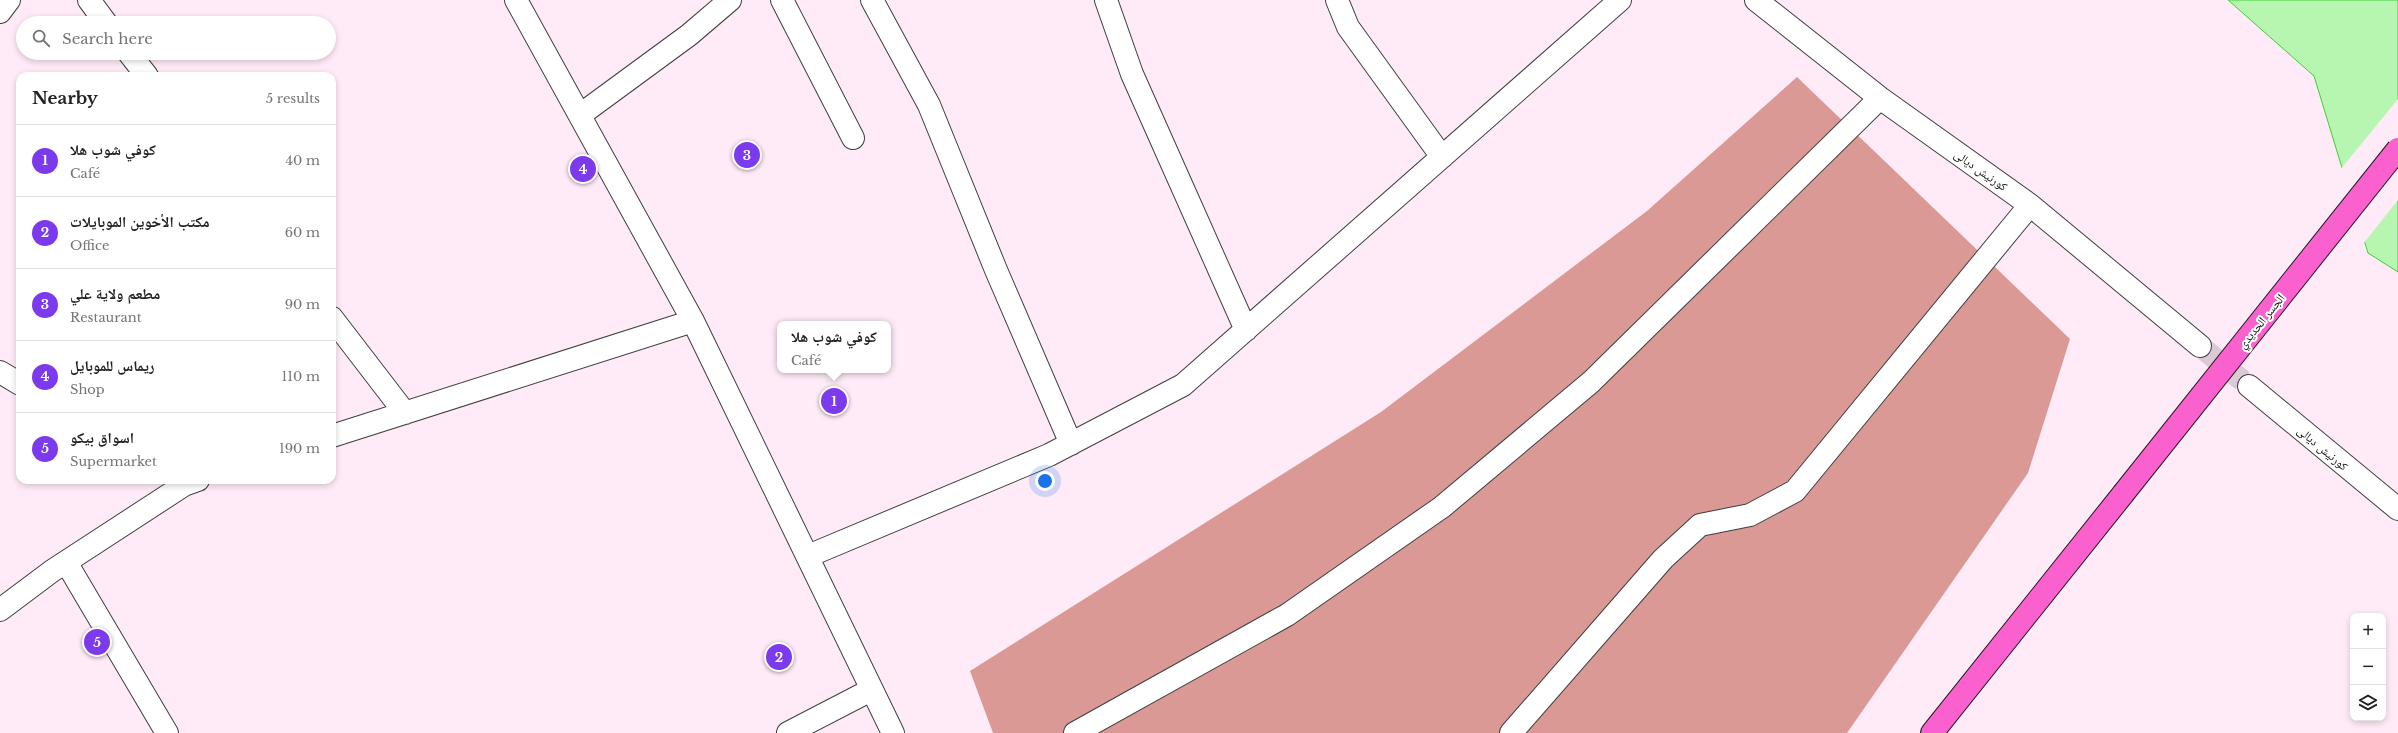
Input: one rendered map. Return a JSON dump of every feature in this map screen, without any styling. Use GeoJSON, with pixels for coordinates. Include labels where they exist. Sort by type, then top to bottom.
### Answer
{"type":"FeatureCollection","features":[{"type":"Feature","properties":{"kind":"main road","name":"الجسر الحديدي"},"geometry":{"type":"LineString","coordinates":[[1932,733],[2398,149]]}},
{"type":"Feature","properties":{"kind":"street"},"geometry":{"type":"LineString","coordinates":[[0,12],[9,0]]}},
{"type":"Feature","properties":{"kind":"street"},"geometry":{"type":"LineString","coordinates":[[89,0],[101,16]]}},
{"type":"Feature","properties":{"kind":"street"},"geometry":{"type":"LineString","coordinates":[[516,0],[693,321],[893,733]]}},
{"type":"Feature","properties":{"kind":"street"},"geometry":{"type":"LineString","coordinates":[[580,115],[689,35],[730,0]]}},
{"type":"Feature","properties":{"kind":"street"},"geometry":{"type":"LineString","coordinates":[[782,0],[853,138]]}},
{"type":"Feature","properties":{"kind":"street"},"geometry":{"type":"LineString","coordinates":[[872,0],[929,105],[996,270],[1071,444]]}},
{"type":"Feature","properties":{"kind":"street"},"geometry":{"type":"LineString","coordinates":[[1106,0],[1132,74],[1246,330]]}},
{"type":"Feature","properties":{"kind":"street"},"geometry":{"type":"LineString","coordinates":[[1337,0],[1348,27],[1442,157]]}},
{"type":"Feature","properties":{"kind":"street"},"geometry":{"type":"LineString","coordinates":[[808,556],[1049,455],[1183,385],[1620,0]]}},
{"type":"Feature","properties":{"kind":"street","name":"كورنيش ديالى"},"geometry":{"type":"LineString","coordinates":[[1756,0],[1880,98],[2030,205],[2200,346]]}},
{"type":"Feature","properties":{"kind":"street"},"geometry":{"type":"LineString","coordinates":[[134,60],[144,72]]}},
{"type":"Feature","properties":{"kind":"street"},"geometry":{"type":"LineString","coordinates":[[1075,733],[1287,615],[1442,507],[1591,382],[1880,98]]}},
{"type":"Feature","properties":{"kind":"street"},"geometry":{"type":"LineString","coordinates":[[1511,733],[1663,559],[1700,525],[1750,515],[1796,491],[2030,205]]}},
{"type":"Feature","properties":{"kind":"street"},"geometry":{"type":"LineString","coordinates":[[336,435],[693,321]]}},
{"type":"Feature","properties":{"kind":"street"},"geometry":{"type":"LineString","coordinates":[[336,323],[405,413]]}},
{"type":"Feature","properties":{"kind":"street"},"geometry":{"type":"LineString","coordinates":[[0,372],[16,382]]}},
{"type":"Feature","properties":{"kind":"street","name":"كورنيش ديالى"},"geometry":{"type":"LineString","coordinates":[[2249,386],[2398,509]]}},
{"type":"Feature","properties":{"kind":"street"},"geometry":{"type":"LineString","coordinates":[[0,610],[66,562],[183,484]]}},
{"type":"Feature","properties":{"kind":"street"},"geometry":{"type":"LineString","coordinates":[[66,562],[167,733]]}},
{"type":"Feature","properties":{"kind":"street"},"geometry":{"type":"LineString","coordinates":[[788,733],[871,690]]}},
{"type":"Feature","properties":{"kind":"shaded area"},"geometry":{"type":"Polygon","coordinates":[[[2228,0],[2398,0],[2398,272],[2368,253],[2314,76],[2228,0]]]}},
{"type":"Feature","properties":{"kind":"shaded area"},"geometry":{"type":"Polygon","coordinates":[[[1797,77],[2070,339],[2028,473],[1847,733],[993,733],[970,671],[1381,412],[1647,211],[1797,77]]]}},
{"type":"Feature","properties":{"kind":"pier"},"geometry":{"type":"Polygon","coordinates":[[[2398,99],[2398,200],[2363,244],[2340,170],[2398,99]]]}},
{"type":"Feature","properties":{"kind":"tunnel"},"geometry":{"type":"LineString","coordinates":[[2200,346],[2249,386]]}},
{"type":"Feature","properties":{"kind":"place","name":"مطعم ولاية علي"},"geometry":{"type":"Point","coordinates":[747,155]}},
{"type":"Feature","properties":{"kind":"place","name":"ريماس للموبايل"},"geometry":{"type":"Point","coordinates":[583,169]}},
{"type":"Feature","properties":{"kind":"place","name":"كوفي شوب هلا"},"geometry":{"type":"Point","coordinates":[834,401]}},
{"type":"Feature","properties":{"kind":"place","name":"اسواق بيكو"},"geometry":{"type":"Point","coordinates":[97,642]}},
{"type":"Feature","properties":{"kind":"place","name":"مكتب الأخوين الموبايلات"},"geometry":{"type":"Point","coordinates":[779,657]}}]}
